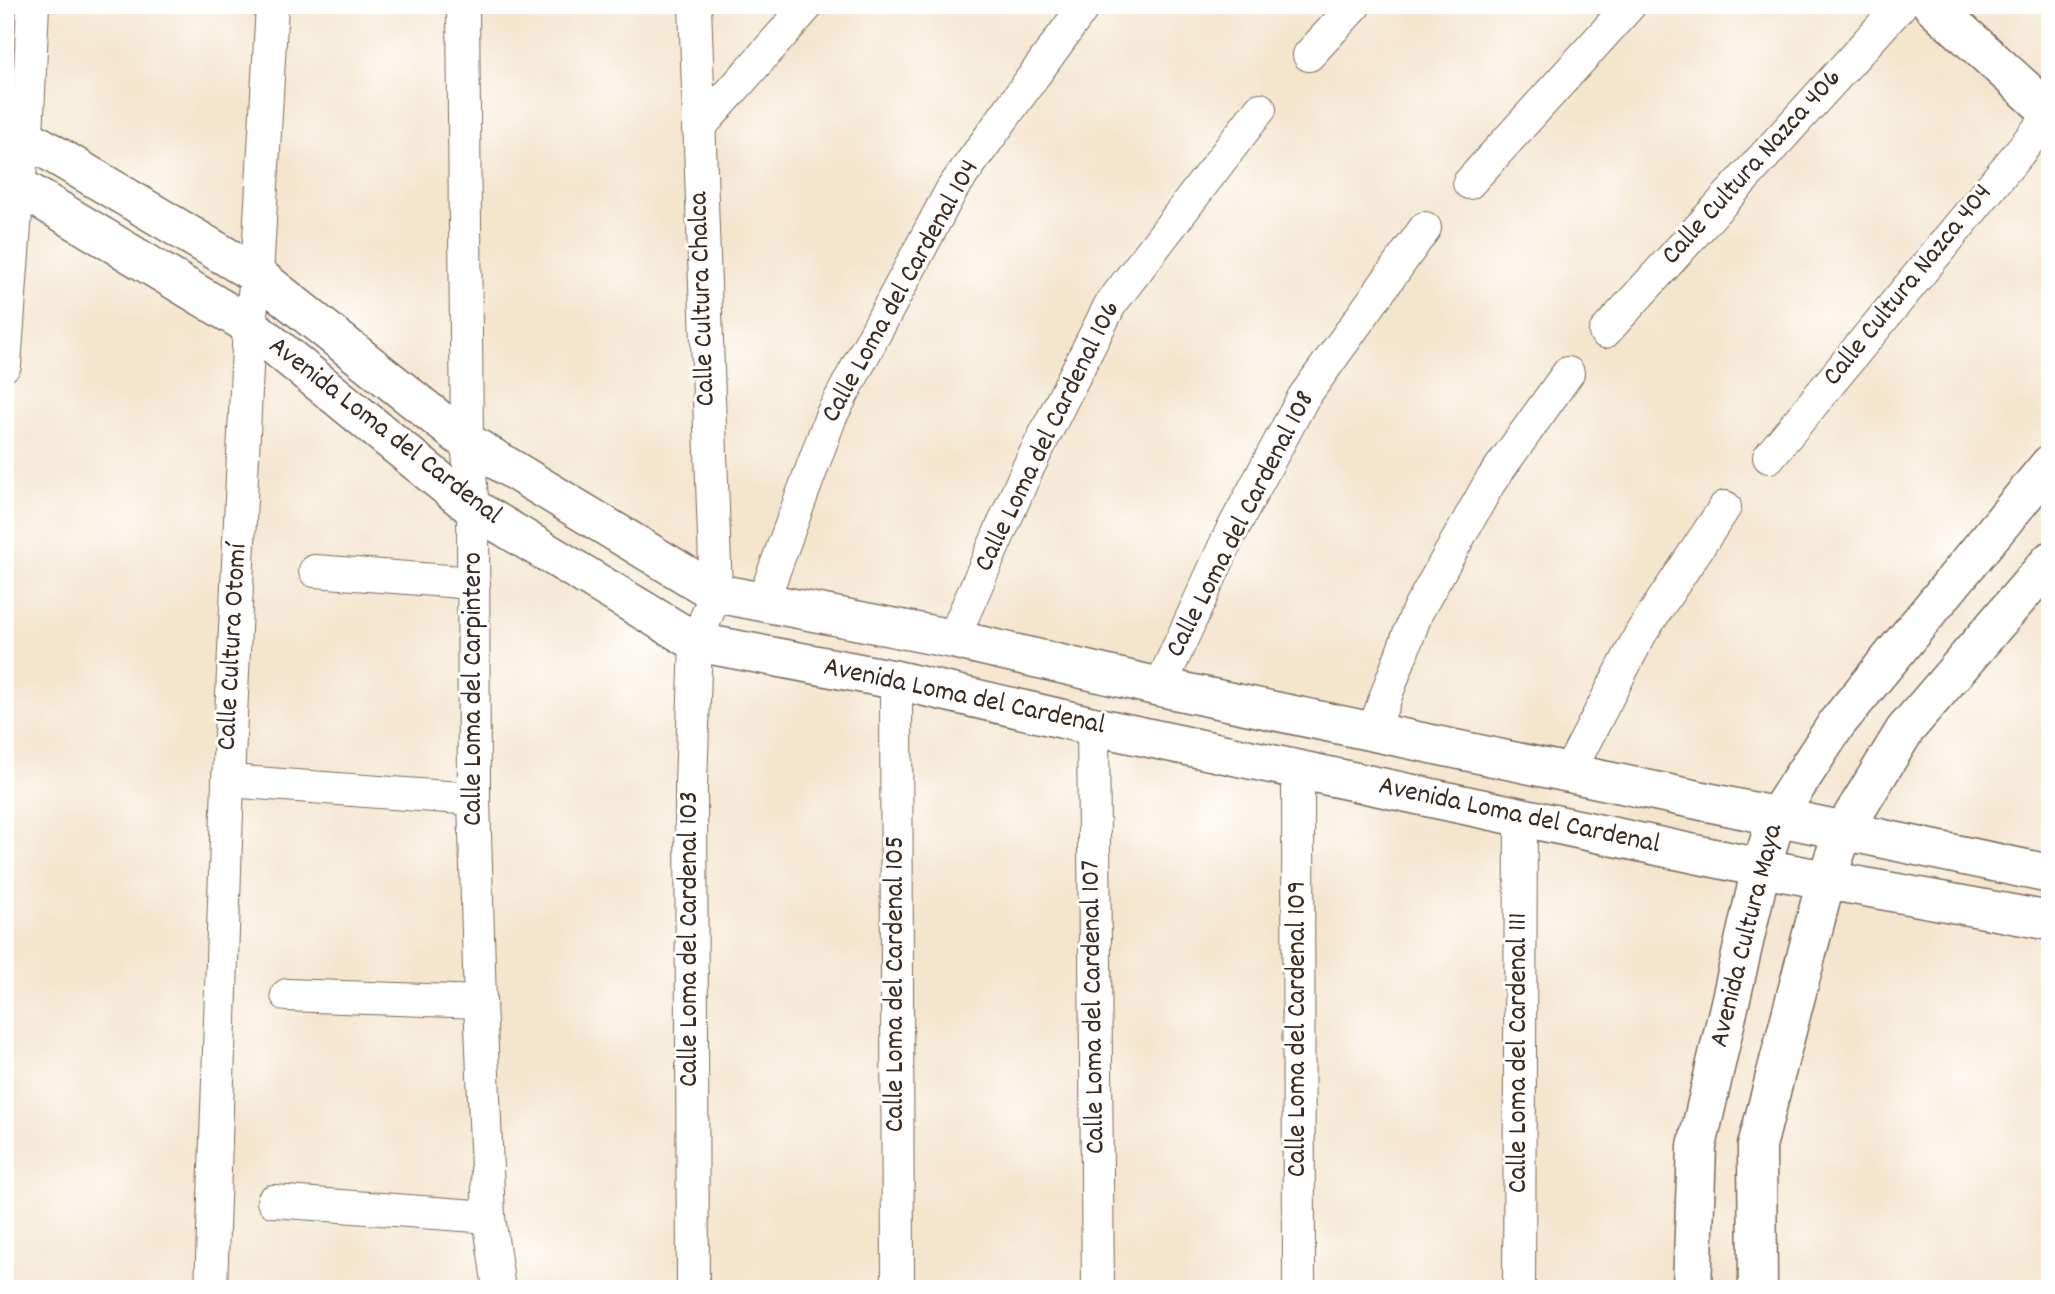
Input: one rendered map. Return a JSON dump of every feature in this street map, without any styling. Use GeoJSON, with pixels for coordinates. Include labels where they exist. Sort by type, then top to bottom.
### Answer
{"type":"FeatureCollection","features":[{"type":"Feature","properties":{"kind":"street"},"geometry":{"type":"LineString","coordinates":[[5,365],[12,181],[33,5]]}},
{"type":"Feature","properties":{"kind":"street","name":"Calle Cultura Otomí"},"geometry":{"type":"LineString","coordinates":[[211,1289],[228,781],[248,325],[257,275],[272,5]]}},
{"type":"Feature","properties":{"kind":"street","name":"Calle Loma del Carpintero"},"geometry":{"type":"LineString","coordinates":[[463,5],[467,442],[473,508],[474,799],[489,1217],[499,1289]]}},
{"type":"Feature","properties":{"kind":"street","name":"Calle Cultura Chalca"},"geometry":{"type":"LineString","coordinates":[[695,5],[716,593]]}},
{"type":"Feature","properties":{"kind":"street"},"geometry":{"type":"LineString","coordinates":[[698,129],[808,5]]}},
{"type":"Feature","properties":{"kind":"street","name":"Calle Loma del Cardenal 104"},"geometry":{"type":"LineString","coordinates":[[763,601],[831,416],[951,189],[1085,5]]}},
{"type":"Feature","properties":{"kind":"street"},"geometry":{"type":"LineString","coordinates":[[1309,55],[1354,5]]}},
{"type":"Feature","properties":{"kind":"street"},"geometry":{"type":"LineString","coordinates":[[1469,183],[1630,5]]}},
{"type":"Feature","properties":{"kind":"street","name":"Calle Cultura Nazca 406"},"geometry":{"type":"LineString","coordinates":[[1605,332],[1900,5]]}},
{"type":"Feature","properties":{"kind":"street"},"geometry":{"type":"LineString","coordinates":[[1932,5],[2050,113]]}},
{"type":"Feature","properties":{"kind":"street","name":"Calle Loma del Cardenal 106"},"geometry":{"type":"LineString","coordinates":[[953,639],[1027,470],[1110,305],[1260,109]]}},
{"type":"Feature","properties":{"kind":"street","name":"Calle Cultura Nazca 404"},"geometry":{"type":"LineString","coordinates":[[1769,457],[2050,113]]}},
{"type":"Feature","properties":{"kind":"street","name":"Avenida Loma del Cardenal"},"geometry":{"type":"LineString","coordinates":[[16,131],[257,275],[467,442],[716,593],[953,639],[1160,687],[2050,874]]}},
{"type":"Feature","properties":{"kind":"street","name":"Avenida Loma del Cardenal"},"geometry":{"type":"LineString","coordinates":[[12,181],[248,325],[473,508],[696,642],[896,680],[1093,726],[1761,868],[2050,921]]}},
{"type":"Feature","properties":{"kind":"street","name":"Calle Loma del Cardenal 108"},"geometry":{"type":"LineString","coordinates":[[1160,687],[1230,534],[1303,398],[1425,228]]}},
{"type":"Feature","properties":{"kind":"street"},"geometry":{"type":"LineString","coordinates":[[1373,731],[1417,612],[1490,482],[1568,373]]}},
{"type":"Feature","properties":{"kind":"street","name":"Avenida Cultura Maya"},"geometry":{"type":"LineString","coordinates":[[1692,1289],[1697,1146],[1761,868],[1777,816],[1838,723],[2050,464]]}},
{"type":"Feature","properties":{"kind":"street"},"geometry":{"type":"LineString","coordinates":[[1569,772],[1641,633],[1725,506]]}},
{"type":"Feature","properties":{"kind":"street"},"geometry":{"type":"LineString","coordinates":[[1758,1289],[1757,1146],[1826,880],[1844,830],[1905,730],[2050,561]]}},
{"type":"Feature","properties":{"kind":"street"},"geometry":{"type":"LineString","coordinates":[[314,571],[474,583]]}},
{"type":"Feature","properties":{"kind":"street","name":"Calle Loma del Cardenal 103"},"geometry":{"type":"LineString","coordinates":[[693,1289],[691,784],[696,642],[716,593]]}},
{"type":"Feature","properties":{"kind":"street","name":"Calle Loma del Cardenal 105"},"geometry":{"type":"LineString","coordinates":[[896,680],[898,1289]]}},
{"type":"Feature","properties":{"kind":"street","name":"Calle Loma del Cardenal 107"},"geometry":{"type":"LineString","coordinates":[[1093,726],[1098,1289]]}},
{"type":"Feature","properties":{"kind":"street","name":"Calle Loma del Cardenal 109"},"geometry":{"type":"LineString","coordinates":[[1298,770],[1299,1289]]}},
{"type":"Feature","properties":{"kind":"street"},"geometry":{"type":"LineString","coordinates":[[228,781],[474,799]]}},
{"type":"Feature","properties":{"kind":"street","name":"Calle Loma del Cardenal 111"},"geometry":{"type":"LineString","coordinates":[[1519,1289],[1521,817]]}},
{"type":"Feature","properties":{"kind":"street"},"geometry":{"type":"LineString","coordinates":[[287,995],[480,1002]]}},
{"type":"Feature","properties":{"kind":"street"},"geometry":{"type":"LineString","coordinates":[[273,1201],[489,1217]]}}]}
